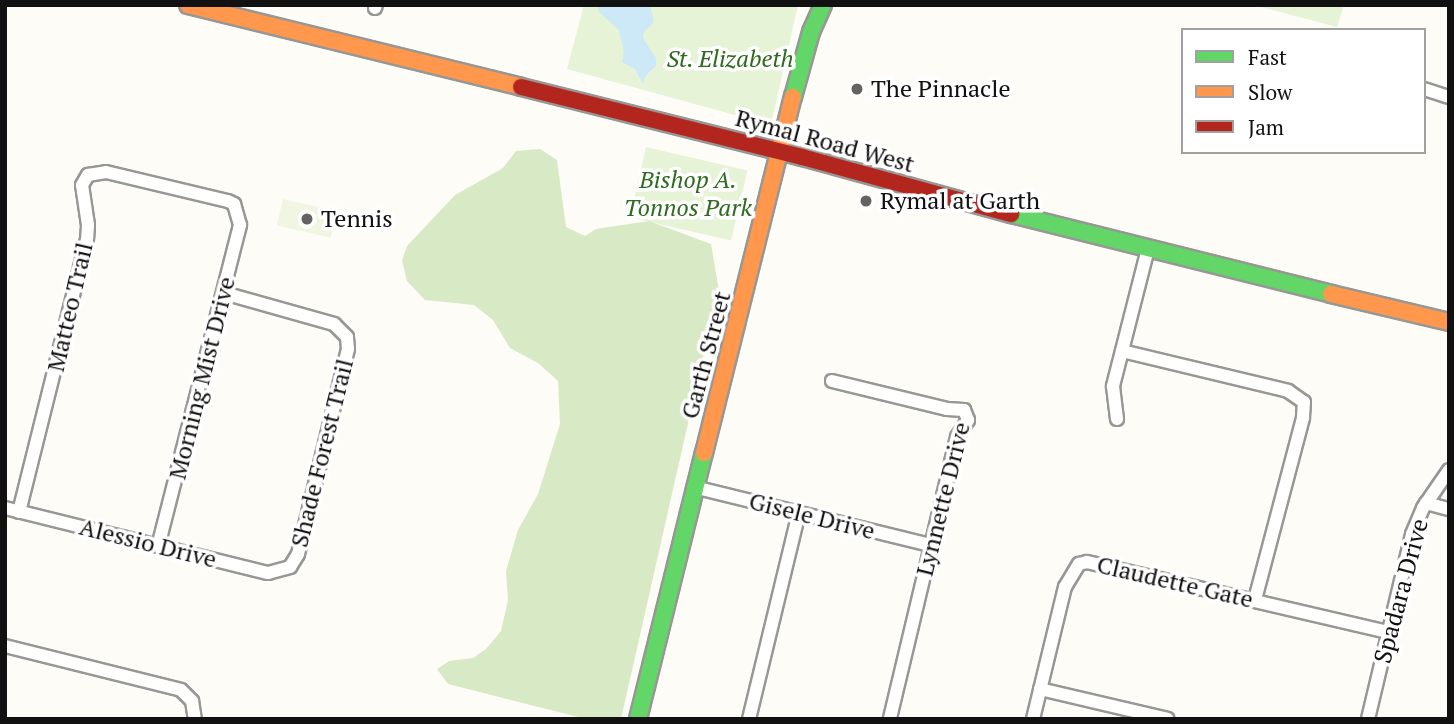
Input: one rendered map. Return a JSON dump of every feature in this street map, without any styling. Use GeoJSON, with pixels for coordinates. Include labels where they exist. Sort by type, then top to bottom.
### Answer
{"type":"FeatureCollection","features":[{"type":"Feature","properties":{"kind":"main road","name":"Rymal Road West"},"geometry":{"type":"LineString","coordinates":[[188,5],[779,151],[1148,249],[1449,322]]}},
{"type":"Feature","properties":{"kind":"main road","name":"Garth Street"},"geometry":{"type":"LineString","coordinates":[[638,719],[694,487],[750,280],[779,151],[811,32],[823,5]]}},
{"type":"Feature","properties":{"kind":"street"},"geometry":{"type":"LineString","coordinates":[[1426,90],[1449,97]]}},
{"type":"Feature","properties":{"kind":"street","name":"Matteo Trail"},"geometry":{"type":"LineString","coordinates":[[19,512],[87,240],[88,225],[82,186],[88,175],[106,172],[133,178],[228,201],[237,211]]}},
{"type":"Feature","properties":{"kind":"street","name":"Morning Mist Drive"},"geometry":{"type":"LineString","coordinates":[[159,546],[240,225],[237,211]]}},
{"type":"Feature","properties":{"kind":"street"},"geometry":{"type":"LineString","coordinates":[[1117,419],[1113,386],[1148,249]]}},
{"type":"Feature","properties":{"kind":"street","name":"Shade Forest Trail"},"geometry":{"type":"LineString","coordinates":[[224,293],[334,324],[347,337],[348,349],[298,554],[290,567]]}},
{"type":"Feature","properties":{"kind":"street"},"geometry":{"type":"LineString","coordinates":[[1122,351],[1288,391],[1304,402],[1303,418],[1255,600]]}},
{"type":"Feature","properties":{"kind":"street","name":"Lynnette Drive"},"geometry":{"type":"LineString","coordinates":[[832,381],[947,409],[964,410],[968,420],[957,437],[890,719]]}},
{"type":"Feature","properties":{"kind":"street","name":"Spadara Drive"},"geometry":{"type":"LineString","coordinates":[[1368,719],[1412,534],[1426,503],[1449,470]]}},
{"type":"Feature","properties":{"kind":"street","name":"Gisele Drive"},"geometry":{"type":"LineString","coordinates":[[694,487],[931,545]]}},
{"type":"Feature","properties":{"kind":"street"},"geometry":{"type":"LineString","coordinates":[[1426,503],[1449,509]]}},
{"type":"Feature","properties":{"kind":"street","name":"Alessio Drive"},"geometry":{"type":"LineString","coordinates":[[5,508],[268,573],[290,567]]}},
{"type":"Feature","properties":{"kind":"street"},"geometry":{"type":"LineString","coordinates":[[749,719],[799,513]]}},
{"type":"Feature","properties":{"kind":"street","name":"Claudette Gate"},"geometry":{"type":"LineString","coordinates":[[1032,719],[1065,587],[1079,564],[1096,563],[1389,632]]}},
{"type":"Feature","properties":{"kind":"street"},"geometry":{"type":"LineString","coordinates":[[5,646],[181,690],[192,701],[195,719]]}},
{"type":"Feature","properties":{"kind":"street"},"geometry":{"type":"LineString","coordinates":[[1040,689],[1168,719]]}},
{"type":"Feature","properties":{"kind":"green space","name":"St. Elizabeth"},"geometry":{"type":"Polygon","coordinates":[[[584,5],[798,5],[771,125],[567,69],[584,5]]]}},
{"type":"Feature","properties":{"kind":"green space"},"geometry":{"type":"Polygon","coordinates":[[[1254,5],[1344,5],[1337,27],[1254,5]]]}},
{"type":"Feature","properties":{"kind":"green space","name":"Bishop A. Tonnos Park"},"geometry":{"type":"Polygon","coordinates":[[[646,147],[747,170],[731,241],[630,217],[646,147]]]}},
{"type":"Feature","properties":{"kind":"green space"},"geometry":{"type":"Polygon","coordinates":[[[540,149],[557,160],[566,227],[585,236],[596,229],[649,221],[711,244],[722,308],[708,335],[621,719],[586,719],[448,684],[437,669],[449,661],[473,658],[486,649],[501,631],[508,600],[506,571],[518,530],[538,494],[560,424],[558,381],[538,363],[510,348],[493,320],[474,305],[425,300],[407,281],[402,260],[407,246],[455,195],[503,168],[516,151],[540,149]]]}},
{"type":"Feature","properties":{"kind":"green space","name":"Tennis"},"geometry":{"type":"Polygon","coordinates":[[[283,199],[337,211],[331,238],[277,225],[283,199]]]}},
{"type":"Feature","properties":{"kind":"water"},"geometry":{"type":"Polygon","coordinates":[[[597,5],[650,5],[654,22],[644,32],[643,38],[656,58],[656,66],[646,75],[643,84],[635,69],[622,62],[624,51],[619,30],[599,12],[597,5]]]}},
{"type":"Feature","properties":{"kind":"traffic: fast"},"geometry":{"type":"LineString","coordinates":[[793,97],[811,32],[823,5]]}},
{"type":"Feature","properties":{"kind":"traffic: fast"},"geometry":{"type":"LineString","coordinates":[[1011,214],[1331,294]]}},
{"type":"Feature","properties":{"kind":"traffic: fast"},"geometry":{"type":"LineString","coordinates":[[638,719],[704,453]]}},
{"type":"Feature","properties":{"kind":"traffic: slow"},"geometry":{"type":"LineString","coordinates":[[188,5],[521,87]]}},
{"type":"Feature","properties":{"kind":"traffic: slow"},"geometry":{"type":"LineString","coordinates":[[704,453],[793,97]]}},
{"type":"Feature","properties":{"kind":"traffic: slow"},"geometry":{"type":"LineString","coordinates":[[1331,294],[1449,322]]}},
{"type":"Feature","properties":{"kind":"traffic: jam"},"geometry":{"type":"LineString","coordinates":[[521,87],[802,157],[1011,214]]}},
{"type":"Feature","properties":{"kind":"place","name":"The Pinnacle"},"geometry":{"type":"Point","coordinates":[857,89]}},
{"type":"Feature","properties":{"kind":"place","name":"Rymal at Garth"},"geometry":{"type":"Point","coordinates":[866,201]}},
{"type":"Feature","properties":{"kind":"place","name":"Tennis"},"geometry":{"type":"Point","coordinates":[307,219]}}]}
